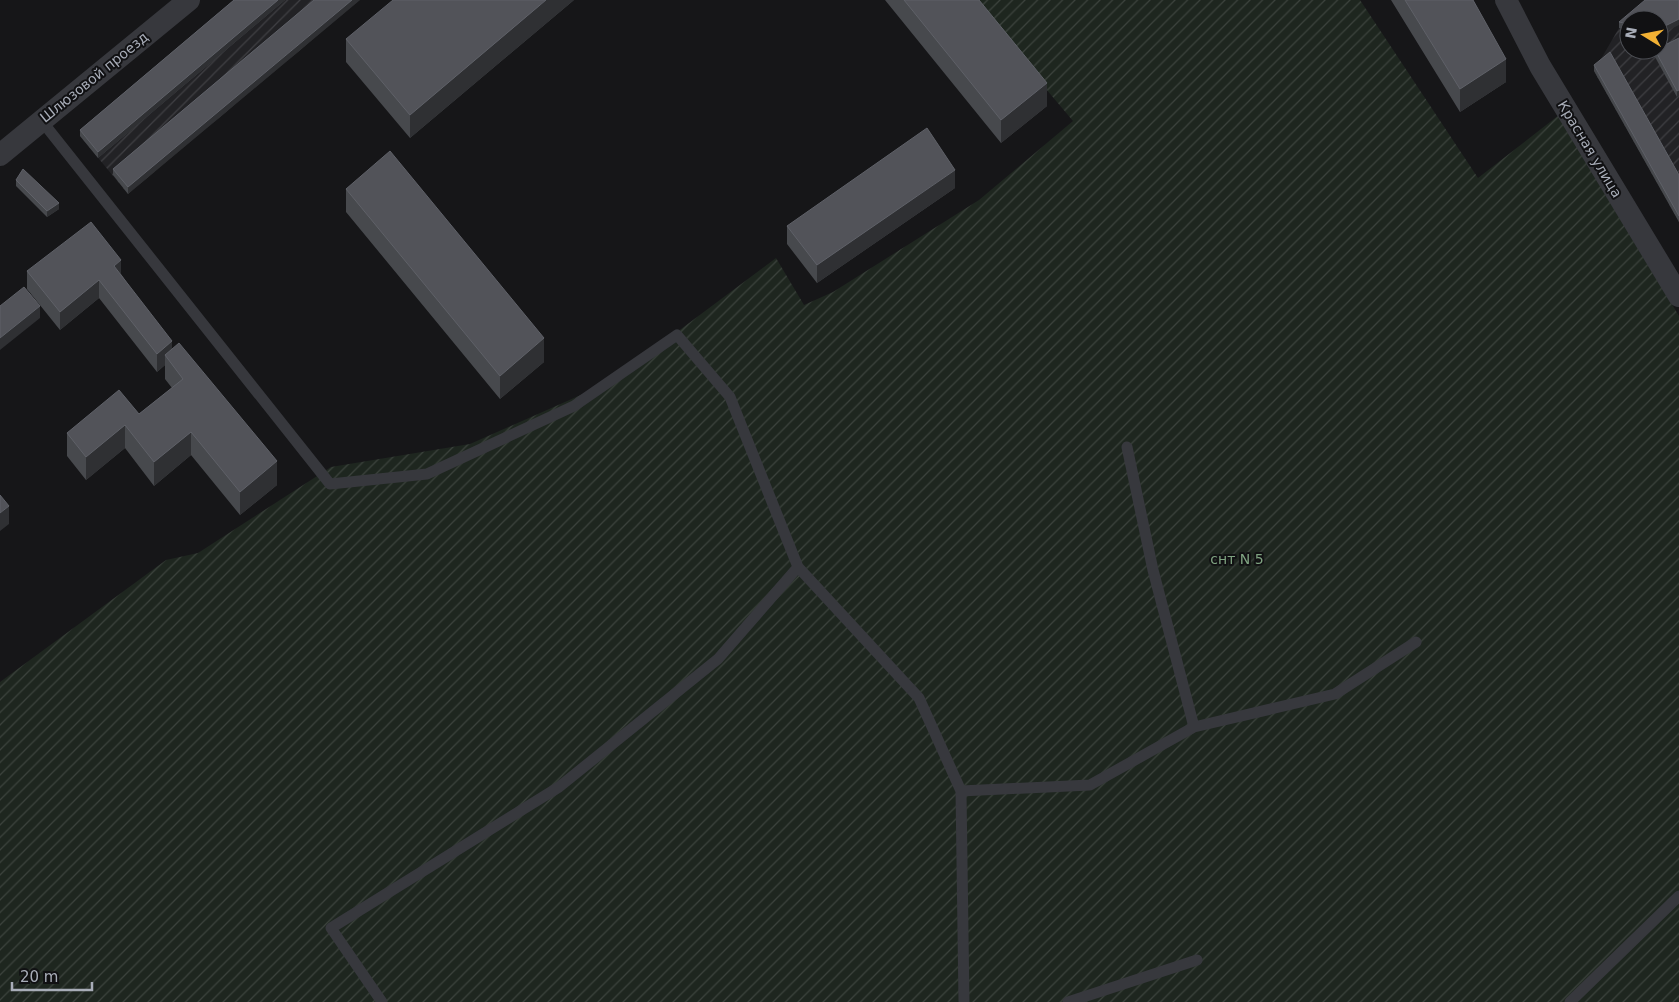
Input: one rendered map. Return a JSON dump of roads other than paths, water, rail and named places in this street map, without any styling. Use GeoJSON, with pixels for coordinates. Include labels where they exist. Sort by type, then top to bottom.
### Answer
{"type":"FeatureCollection","features":[{"type":"Feature","properties":{"kind":"street","name":"Шлюзовой проезд"},"geometry":{"type":"LineString","coordinates":[[0,155],[189,0]]}},
{"type":"Feature","properties":{"kind":"street","name":"Красная улица"},"geometry":{"type":"LineString","coordinates":[[1506,0],[1540,66],[1679,296]]}},
{"type":"Feature","properties":{"kind":"lane"},"geometry":{"type":"LineString","coordinates":[[42,120],[330,484],[427,474],[574,406],[677,335],[730,397],[798,567],[919,698],[961,791],[964,1002]]}},
{"type":"Feature","properties":{"kind":"lane"},"geometry":{"type":"LineString","coordinates":[[1127,447],[1153,570],[1194,727]]}},
{"type":"Feature","properties":{"kind":"lane"},"geometry":{"type":"LineString","coordinates":[[382,1002],[331,928],[559,788],[718,659],[798,567]]}},
{"type":"Feature","properties":{"kind":"lane"},"geometry":{"type":"LineString","coordinates":[[961,791],[1090,785],[1194,727],[1335,694],[1416,642]]}},
{"type":"Feature","properties":{"kind":"lane"},"geometry":{"type":"LineString","coordinates":[[1570,1002],[1679,896]]}},
{"type":"Feature","properties":{"kind":"lane"},"geometry":{"type":"LineString","coordinates":[[1068,1002],[1197,960]]}},
{"type":"Feature","properties":{"kind":"park label","name":"снт N 5"},"geometry":{"type":"Point","coordinates":[1237,559]}}]}
